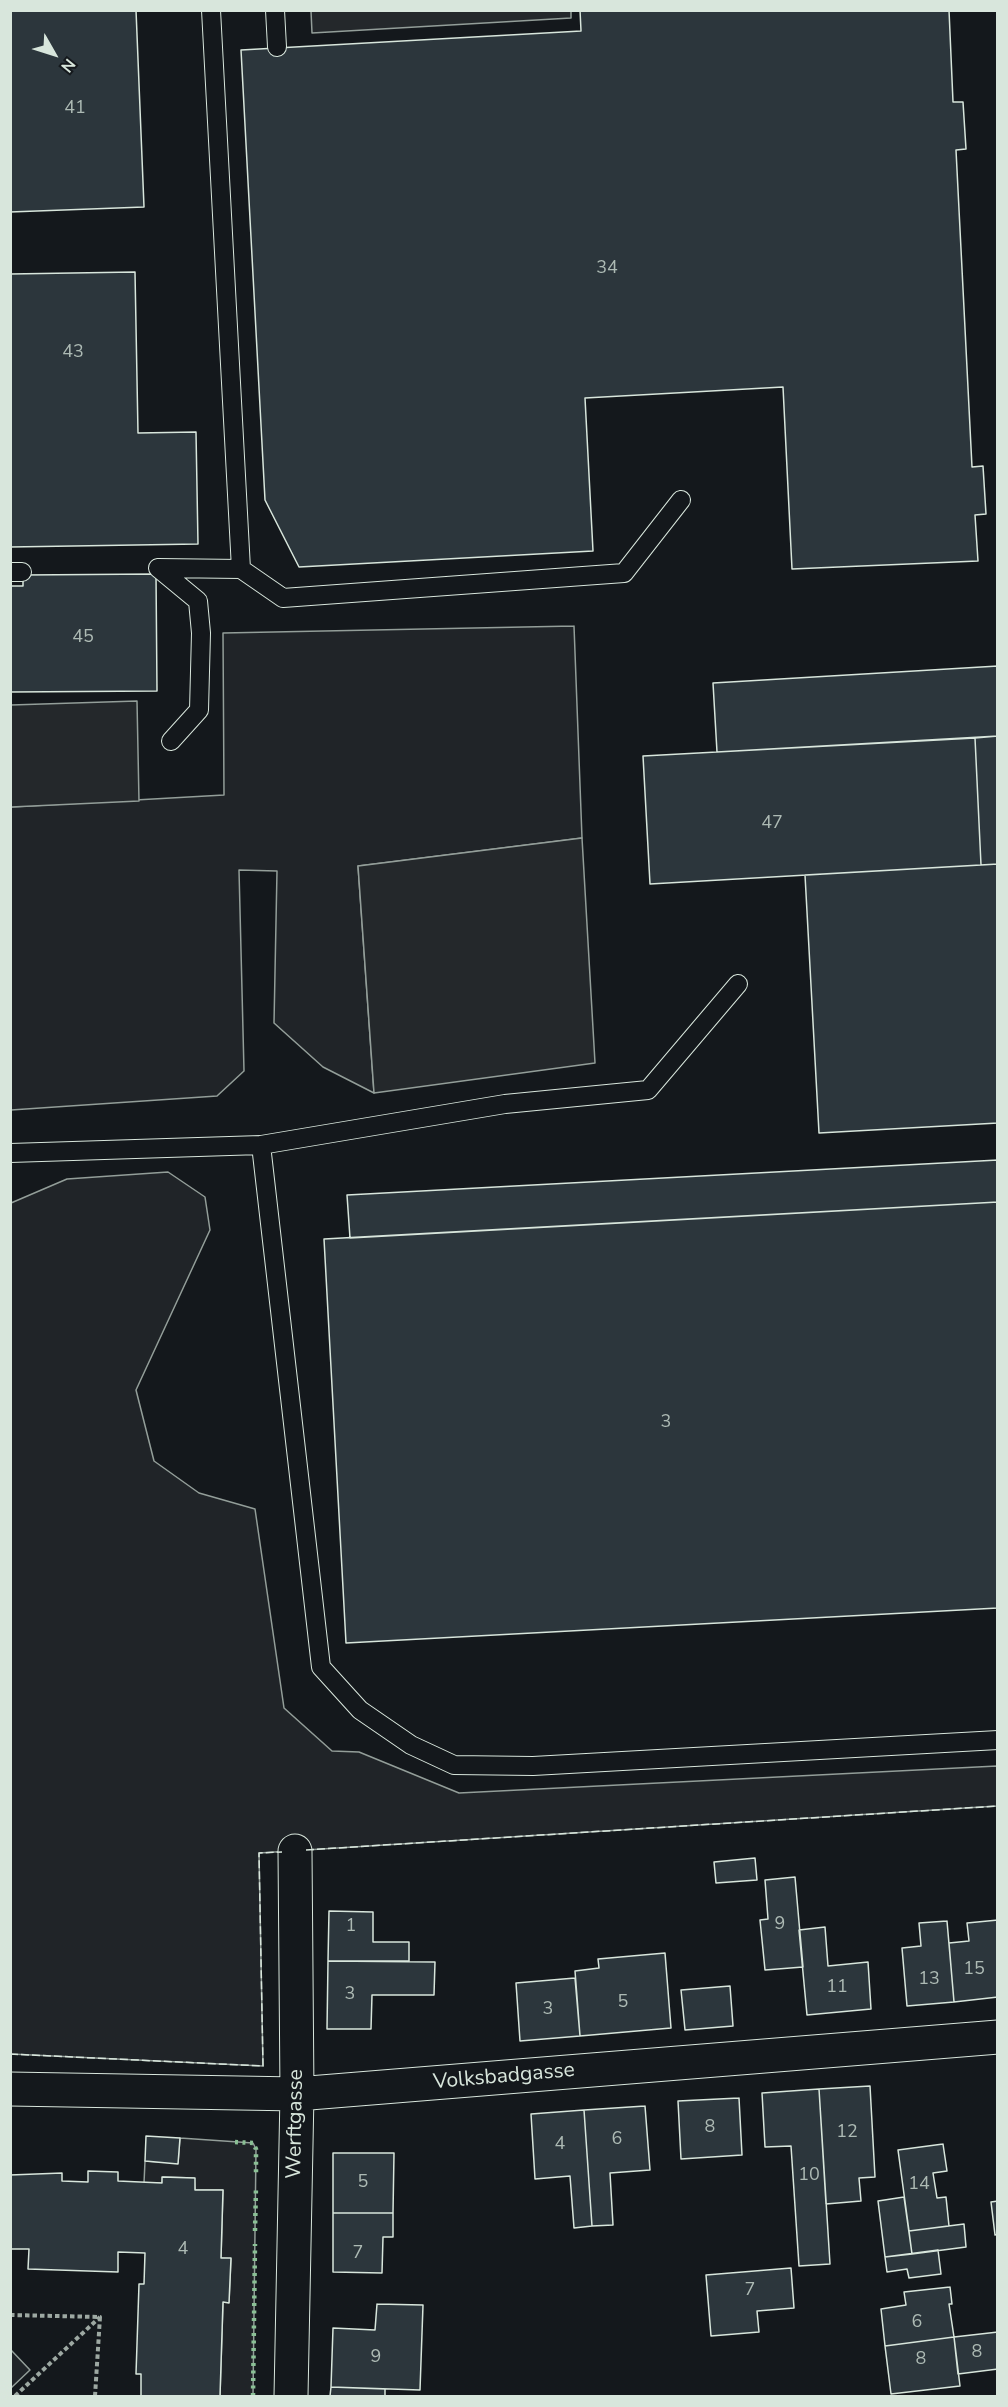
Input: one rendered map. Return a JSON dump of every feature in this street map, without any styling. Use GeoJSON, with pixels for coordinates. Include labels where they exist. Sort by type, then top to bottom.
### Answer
{"type":"FeatureCollection","features":[{"type":"Feature","properties":{"kind":"street","name":"Werftgasse"},"geometry":{"type":"LineString","coordinates":[[291,2397],[297,2094],[295,1851]]}},
{"type":"Feature","properties":{"kind":"street","name":"Volksbadgasse"},"geometry":{"type":"LineString","coordinates":[[10,2089],[297,2094],[998,2037]]}},
{"type":"Feature","properties":{"kind":"lane"},"geometry":{"type":"LineString","coordinates":[[211,10],[241,569]]}},
{"type":"Feature","properties":{"kind":"lane"},"geometry":{"type":"LineString","coordinates":[[275,10],[277,47]]}},
{"type":"Feature","properties":{"kind":"lane"},"geometry":{"type":"LineString","coordinates":[[171,741],[199,710],[201,633],[198,602],[158,568],[241,569],[282,598],[624,573],[681,500]]}},
{"type":"Feature","properties":{"kind":"lane"},"geometry":{"type":"LineString","coordinates":[[10,1153],[261,1145],[505,1104],[648,1090],[738,984]]}},
{"type":"Feature","properties":{"kind":"lane"},"geometry":{"type":"LineString","coordinates":[[261,1145],[321,1667],[360,1710],[411,1745],[454,1765],[533,1766],[998,1740]]}},
{"type":"Feature","properties":{"kind":"path"},"geometry":{"type":"LineString","coordinates":[[10,2315],[100,2317]]}},
{"type":"Feature","properties":{"kind":"path"},"geometry":{"type":"LineString","coordinates":[[15,2397],[100,2317]]}},
{"type":"Feature","properties":{"kind":"path"},"geometry":{"type":"LineString","coordinates":[[95,2397],[100,2317]]}},
{"type":"Feature","properties":{"kind":"shaded area"},"geometry":{"type":"Polygon","coordinates":[[[571,10],[571,18],[312,33],[311,11],[571,10]]]}},
{"type":"Feature","properties":{"kind":"shaded area"},"geometry":{"type":"Polygon","coordinates":[[[574,626],[582,838],[358,866],[374,1093],[323,1067],[274,1023],[277,871],[239,870],[244,1071],[217,1096],[11,1110],[11,807],[224,795],[223,633],[574,626]]]}},
{"type":"Feature","properties":{"kind":"shaded area"},"geometry":{"type":"Polygon","coordinates":[[[137,701],[139,801],[11,807],[11,705],[137,701]]]}},
{"type":"Feature","properties":{"kind":"shaded area"},"geometry":{"type":"Polygon","coordinates":[[[582,838],[595,1063],[374,1093],[358,866],[582,838]]]}},
{"type":"Feature","properties":{"kind":"shaded area"},"geometry":{"type":"Polygon","coordinates":[[[168,1172],[205,1197],[210,1230],[136,1390],[154,1461],[199,1493],[255,1509],[284,1708],[332,1751],[359,1752],[459,1793],[997,1766],[997,1806],[259,1853],[263,2066],[11,2054],[11,1203],[67,1179],[168,1172]]]}},
{"type":"Feature","properties":{"kind":"shaded area"},"geometry":{"type":"Polygon","coordinates":[[[180,2138],[253,2143],[256,2149],[253,2396],[220,2396],[223,2302],[229,2302],[231,2259],[221,2258],[223,2190],[195,2190],[194,2178],[163,2177],[162,2183],[144,2183],[145,2161],[178,2163],[180,2138]]]}},
{"type":"Feature","properties":{"kind":"shaded area"},"geometry":{"type":"Polygon","coordinates":[[[11,2350],[30,2370],[11,2388],[11,2350]]]}},
{"type":"Feature","properties":{"kind":"building"},"geometry":{"type":"Polygon","coordinates":[[[10,10],[136,10],[144,207],[10,212],[10,10]]]}},
{"type":"Feature","properties":{"kind":"building"},"geometry":{"type":"Polygon","coordinates":[[[580,10],[949,10],[953,102],[963,102],[966,149],[956,150],[972,467],[983,466],[986,514],[975,515],[978,561],[792,569],[783,387],[585,398],[593,551],[299,567],[265,500],[241,50],[581,31],[580,10]]]}},
{"type":"Feature","properties":{"kind":"building"},"geometry":{"type":"Polygon","coordinates":[[[135,272],[138,433],[196,432],[198,544],[10,547],[10,274],[135,272]]]}},
{"type":"Feature","properties":{"kind":"building"},"geometry":{"type":"Polygon","coordinates":[[[156,574],[157,691],[10,692],[10,586],[23,586],[23,575],[156,574]]]}},
{"type":"Feature","properties":{"kind":"building"},"geometry":{"type":"Polygon","coordinates":[[[998,666],[998,736],[717,752],[713,683],[998,666]]]}},
{"type":"Feature","properties":{"kind":"building"},"geometry":{"type":"Polygon","coordinates":[[[998,736],[998,864],[981,865],[975,738],[998,736]]]}},
{"type":"Feature","properties":{"kind":"building"},"geometry":{"type":"Polygon","coordinates":[[[975,738],[981,865],[650,884],[643,756],[975,738]]]}},
{"type":"Feature","properties":{"kind":"building"},"geometry":{"type":"Polygon","coordinates":[[[998,864],[998,1123],[819,1133],[805,875],[998,864]]]}},
{"type":"Feature","properties":{"kind":"building"},"geometry":{"type":"Polygon","coordinates":[[[998,1160],[998,1202],[350,1238],[347,1195],[998,1160]]]}},
{"type":"Feature","properties":{"kind":"building"},"geometry":{"type":"Polygon","coordinates":[[[998,1202],[998,1608],[346,1643],[324,1239],[998,1202]]]}},
{"type":"Feature","properties":{"kind":"building"},"geometry":{"type":"Polygon","coordinates":[[[755,1858],[757,1880],[716,1883],[714,1862],[755,1858]]]}},
{"type":"Feature","properties":{"kind":"building"},"geometry":{"type":"Polygon","coordinates":[[[795,1877],[803,1967],[765,1970],[760,1920],[768,1919],[765,1880],[795,1877]]]}},
{"type":"Feature","properties":{"kind":"building"},"geometry":{"type":"Polygon","coordinates":[[[329,1911],[373,1912],[373,1942],[409,1942],[409,1961],[328,1961],[329,1911]]]}},
{"type":"Feature","properties":{"kind":"building"},"geometry":{"type":"Polygon","coordinates":[[[998,1920],[998,1997],[954,2002],[949,1943],[969,1941],[967,1923],[998,1920]]]}},
{"type":"Feature","properties":{"kind":"building"},"geometry":{"type":"Polygon","coordinates":[[[947,1921],[954,2002],[907,2006],[902,1948],[921,1946],[919,1923],[947,1921]]]}},
{"type":"Feature","properties":{"kind":"building"},"geometry":{"type":"Polygon","coordinates":[[[825,1927],[828,1966],[868,1962],[871,2009],[807,2015],[799,1930],[825,1927]]]}},
{"type":"Feature","properties":{"kind":"building"},"geometry":{"type":"Polygon","coordinates":[[[665,1953],[671,2028],[580,2036],[575,1971],[599,1968],[598,1959],[665,1953]]]}},
{"type":"Feature","properties":{"kind":"building"},"geometry":{"type":"Polygon","coordinates":[[[328,1961],[435,1962],[434,1995],[372,1995],[371,2029],[327,2029],[328,1961]]]}},
{"type":"Feature","properties":{"kind":"building"},"geometry":{"type":"Polygon","coordinates":[[[575,1978],[580,2036],[520,2041],[516,1983],[575,1978]]]}},
{"type":"Feature","properties":{"kind":"building"},"geometry":{"type":"Polygon","coordinates":[[[730,1986],[733,2026],[685,2030],[681,1990],[730,1986]]]}},
{"type":"Feature","properties":{"kind":"building"},"geometry":{"type":"Polygon","coordinates":[[[870,2086],[875,2177],[859,2178],[861,2201],[826,2204],[819,2089],[870,2086]]]}},
{"type":"Feature","properties":{"kind":"building"},"geometry":{"type":"Polygon","coordinates":[[[819,2089],[830,2264],[799,2266],[791,2146],[765,2147],[762,2093],[819,2089]]]}},
{"type":"Feature","properties":{"kind":"building"},"geometry":{"type":"Polygon","coordinates":[[[739,2098],[742,2155],[681,2159],[678,2101],[739,2098]]]}},
{"type":"Feature","properties":{"kind":"building"},"geometry":{"type":"Polygon","coordinates":[[[645,2106],[650,2170],[610,2173],[613,2225],[592,2226],[584,2110],[645,2106]]]}},
{"type":"Feature","properties":{"kind":"building"},"geometry":{"type":"Polygon","coordinates":[[[584,2110],[592,2226],[574,2228],[570,2176],[535,2179],[531,2114],[584,2110]]]}},
{"type":"Feature","properties":{"kind":"building"},"geometry":{"type":"Polygon","coordinates":[[[146,2136],[180,2138],[178,2164],[145,2161],[146,2136]]]}},
{"type":"Feature","properties":{"kind":"building"},"geometry":{"type":"Polygon","coordinates":[[[943,2144],[947,2171],[933,2173],[937,2198],[946,2197],[949,2226],[909,2231],[898,2150],[943,2144]]]}},
{"type":"Feature","properties":{"kind":"building"},"geometry":{"type":"Polygon","coordinates":[[[333,2153],[394,2153],[393,2213],[333,2213],[333,2153]]]}},
{"type":"Feature","properties":{"kind":"building"},"geometry":{"type":"Polygon","coordinates":[[[88,2171],[118,2172],[118,2181],[162,2183],[162,2177],[195,2178],[195,2190],[223,2190],[221,2258],[231,2258],[229,2303],[223,2302],[220,2396],[141,2396],[141,2374],[136,2374],[139,2284],[144,2284],[145,2253],[118,2252],[118,2272],[28,2269],[29,2249],[10,2249],[10,2175],[62,2173],[62,2181],[88,2182],[88,2171]]]}},
{"type":"Feature","properties":{"kind":"building"},"geometry":{"type":"Polygon","coordinates":[[[904,2197],[912,2254],[885,2257],[878,2201],[904,2197]]]}},
{"type":"Feature","properties":{"kind":"building"},"geometry":{"type":"Polygon","coordinates":[[[998,2201],[998,2234],[995,2235],[991,2202],[998,2201]]]}},
{"type":"Feature","properties":{"kind":"building"},"geometry":{"type":"Polygon","coordinates":[[[333,2213],[393,2213],[393,2237],[383,2237],[382,2273],[333,2272],[333,2213]]]}},
{"type":"Feature","properties":{"kind":"building"},"geometry":{"type":"Polygon","coordinates":[[[964,2224],[966,2247],[912,2254],[909,2231],[964,2224]]]}},
{"type":"Feature","properties":{"kind":"building"},"geometry":{"type":"Polygon","coordinates":[[[938,2250],[941,2274],[909,2278],[907,2269],[887,2272],[885,2257],[938,2250]]]}},
{"type":"Feature","properties":{"kind":"building"},"geometry":{"type":"Polygon","coordinates":[[[791,2268],[794,2308],[757,2311],[759,2332],[711,2336],[706,2275],[791,2268]]]}},
{"type":"Feature","properties":{"kind":"building"},"geometry":{"type":"Polygon","coordinates":[[[950,2287],[952,2304],[949,2304],[954,2337],[885,2346],[881,2309],[906,2305],[904,2292],[950,2287]]]}},
{"type":"Feature","properties":{"kind":"building"},"geometry":{"type":"Polygon","coordinates":[[[377,2304],[423,2305],[420,2390],[331,2387],[333,2328],[375,2330],[377,2304]]]}},
{"type":"Feature","properties":{"kind":"building"},"geometry":{"type":"Polygon","coordinates":[[[998,2332],[998,2369],[958,2374],[954,2337],[998,2332]]]}},
{"type":"Feature","properties":{"kind":"building"},"geometry":{"type":"Polygon","coordinates":[[[954,2337],[960,2386],[891,2394],[885,2346],[954,2337]]]}},
{"type":"Feature","properties":{"kind":"building"},"geometry":{"type":"Polygon","coordinates":[[[331,2387],[385,2389],[385,2396],[330,2396],[331,2387]]]}},
{"type":"Feature","properties":{"kind":"hedge"},"geometry":{"type":"LineString","coordinates":[[235,2142],[253,2143],[256,2149],[256,2173]]}},
{"type":"Feature","properties":{"kind":"hedge"},"geometry":{"type":"LineString","coordinates":[[255,2231],[256,2187]]}},
{"type":"Feature","properties":{"kind":"hedge"},"geometry":{"type":"LineString","coordinates":[[253,2396],[255,2244]]}},
{"type":"Feature","properties":{"kind":"fence"},"geometry":{"type":"LineString","coordinates":[[306,1850],[998,1806]]}},
{"type":"Feature","properties":{"kind":"fence"},"geometry":{"type":"LineString","coordinates":[[10,2054],[263,2066],[259,1853],[282,1852]]}}]}
